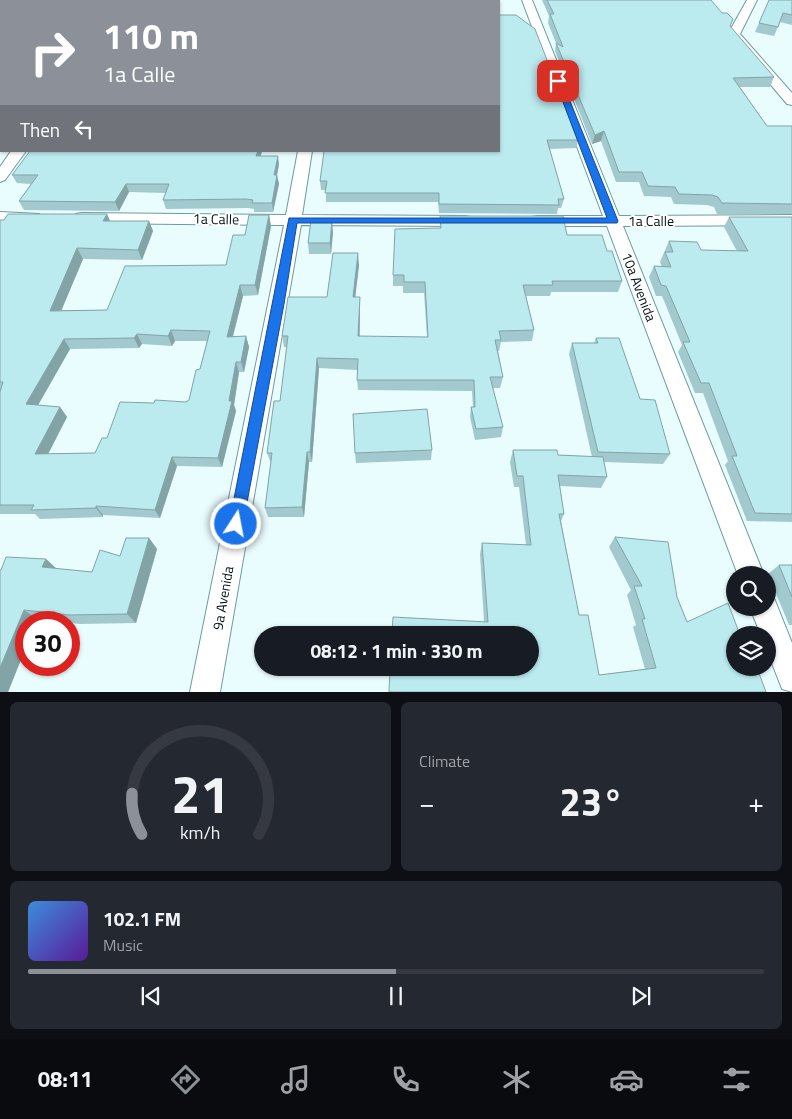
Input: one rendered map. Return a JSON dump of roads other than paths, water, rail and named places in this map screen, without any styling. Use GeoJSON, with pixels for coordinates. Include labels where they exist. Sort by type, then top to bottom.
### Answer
{"type":"FeatureCollection","features":[{"type":"Feature","properties":{"kind":"street","name":"10a Avenida"},"geometry":{"type":"LineString","coordinates":[[527,0],[747,566]]}},
{"type":"Feature","properties":{"kind":"street"},"geometry":{"type":"LineString","coordinates":[[752,0],[734,34],[792,101]]}},
{"type":"Feature","properties":{"kind":"street"},"geometry":{"type":"LineString","coordinates":[[0,177],[18,152]]}},
{"type":"Feature","properties":{"kind":"street","name":"9a Avenida"},"geometry":{"type":"LineString","coordinates":[[205,692],[279,304],[305,152]]}},
{"type":"Feature","properties":{"kind":"street"},"geometry":{"type":"LineString","coordinates":[[0,217],[49,218]]}},
{"type":"Feature","properties":{"kind":"street","name":"1a Calle"},"geometry":{"type":"LineString","coordinates":[[68,218],[477,221]]}},
{"type":"Feature","properties":{"kind":"street","name":"1a Calle"},"geometry":{"type":"LineString","coordinates":[[526,221],[792,220]]}},
{"type":"Feature","properties":{"kind":"street"},"geometry":{"type":"LineString","coordinates":[[767,616],[792,679]]}}]}
